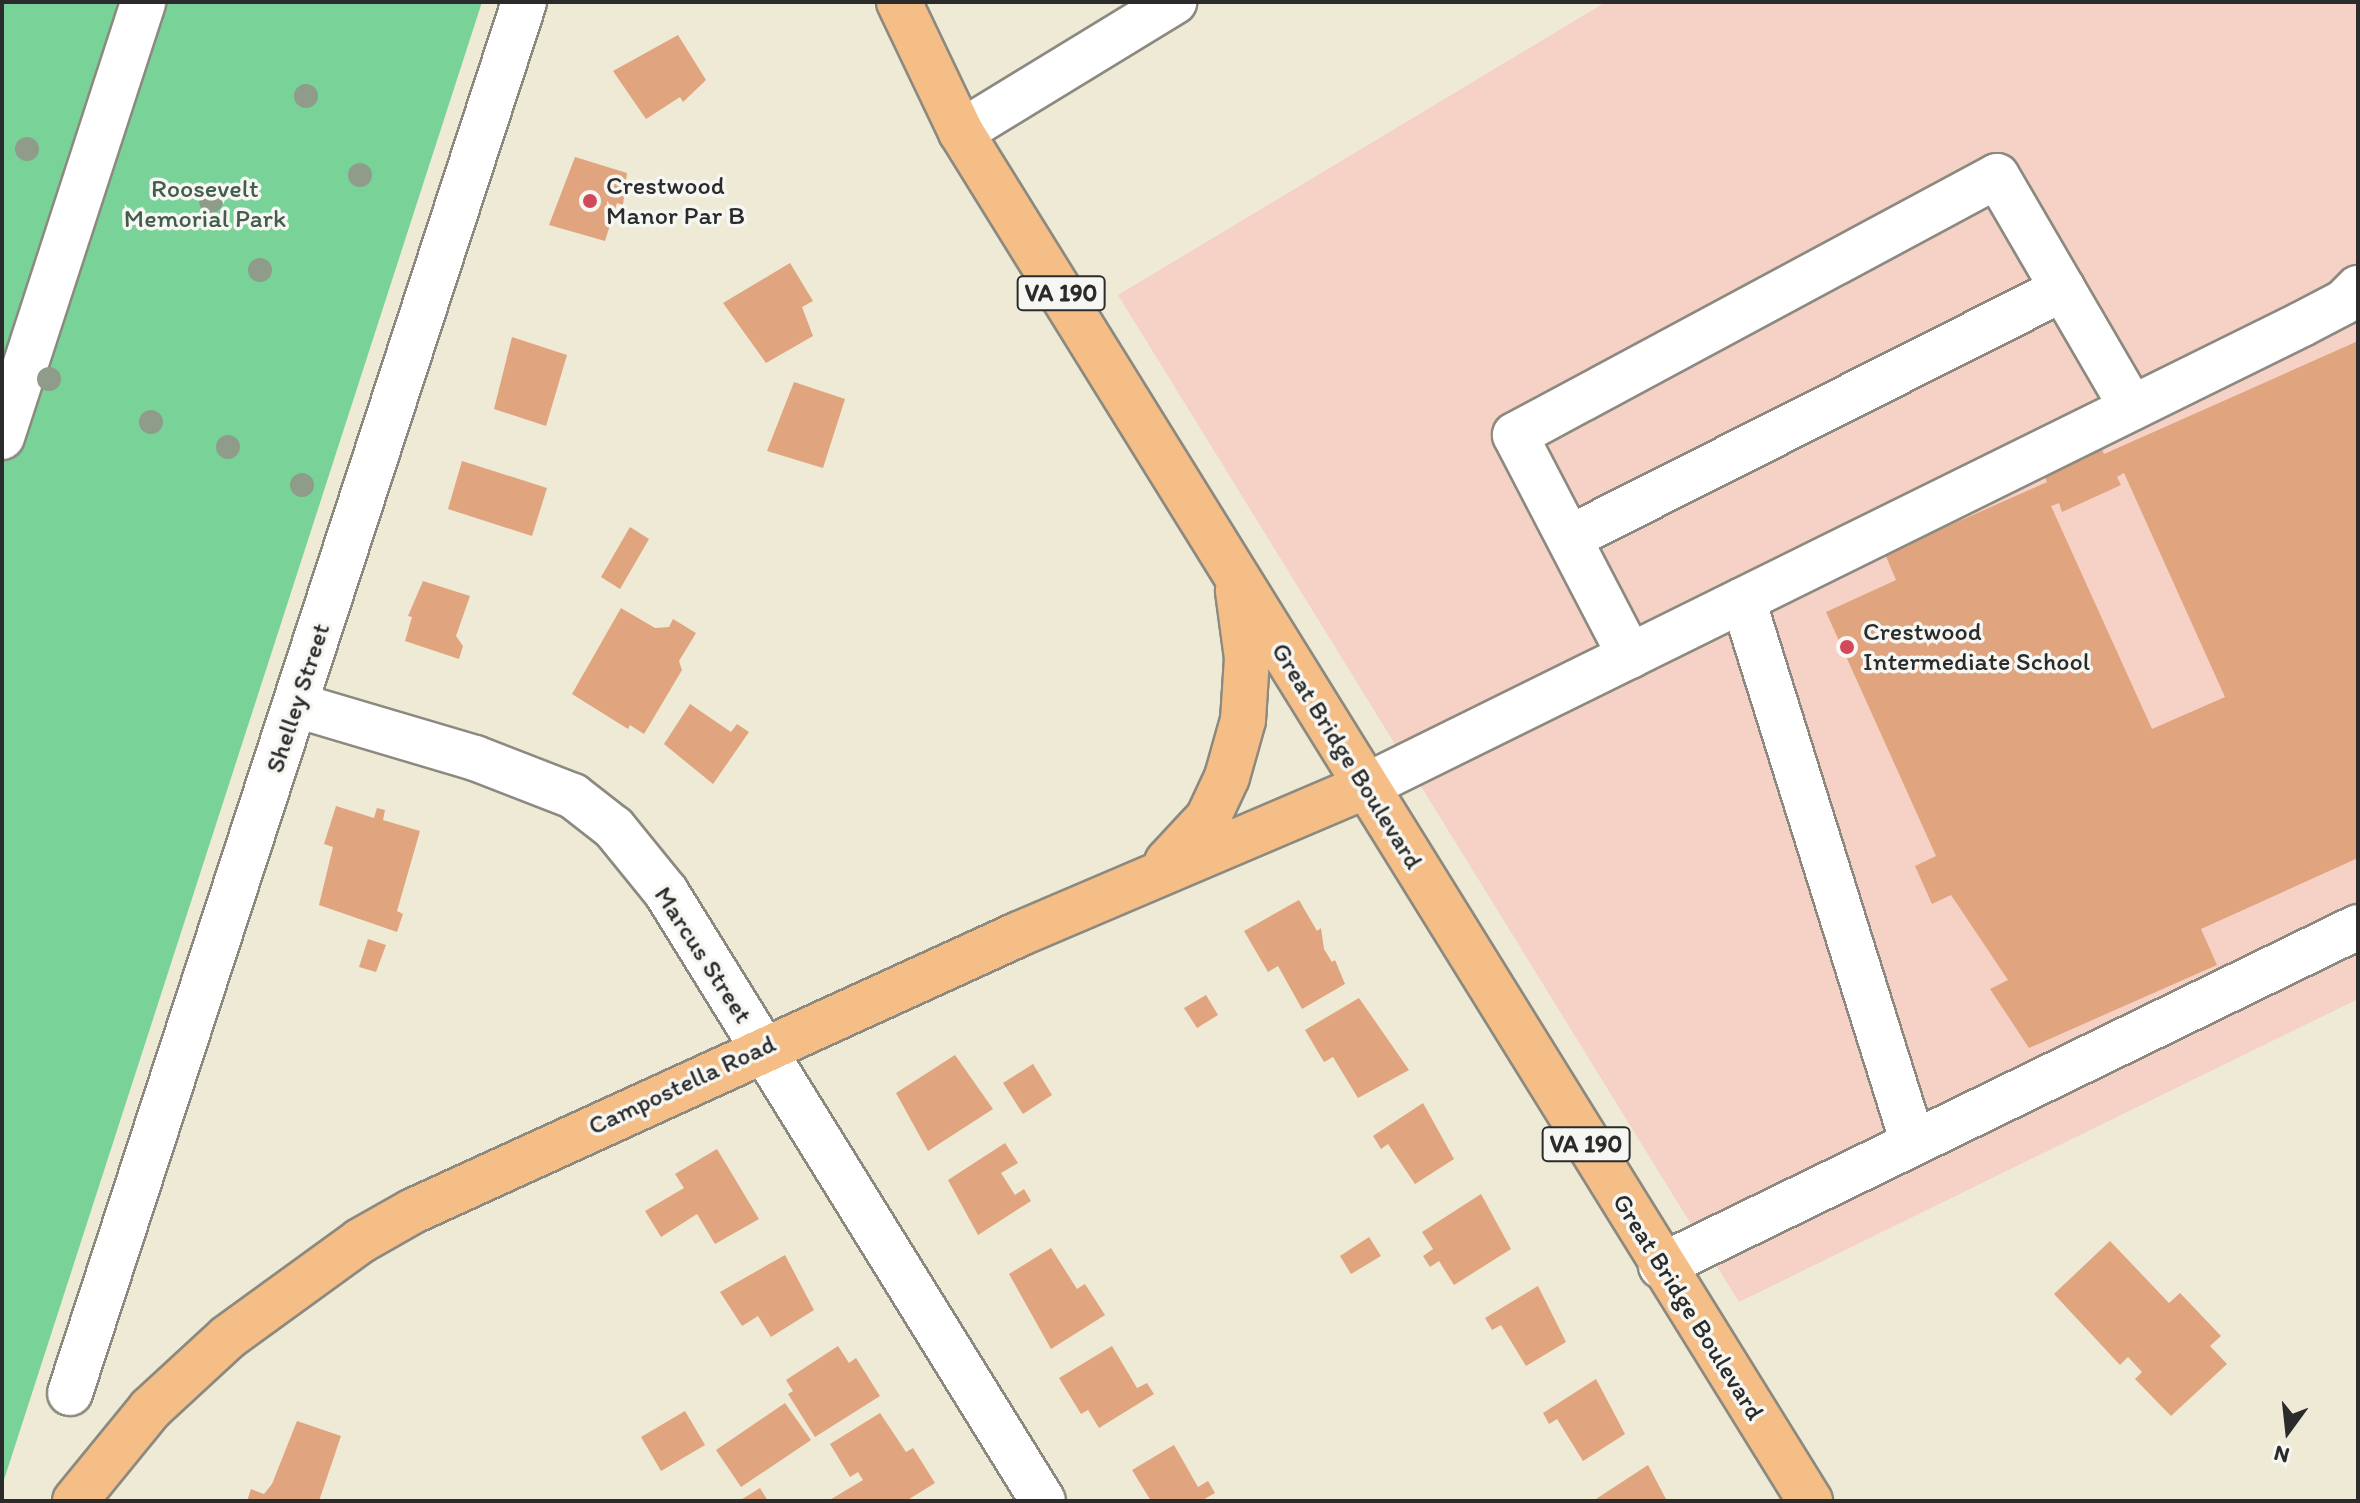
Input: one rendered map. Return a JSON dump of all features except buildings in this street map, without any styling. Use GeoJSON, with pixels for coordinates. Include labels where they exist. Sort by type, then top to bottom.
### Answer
{"type":"FeatureCollection","features":[{"type":"Feature","properties":{"kind":"main road","name":"Great Bridge Boulevard"},"geometry":{"type":"LineString","coordinates":[[899,2],[961,132],[1661,1266],[1810,1501]]}},
{"type":"Feature","properties":{"kind":"main road"},"geometry":{"type":"LineString","coordinates":[[1147,879],[1208,818],[1227,777],[1243,720],[1247,658],[1236,576]]}},
{"type":"Feature","properties":{"kind":"main road","name":"Campostella Road"},"geometry":{"type":"LineString","coordinates":[[75,1501],[150,1409],[228,1337],[360,1241],[510,1164],[762,1048],[1366,786]]}},
{"type":"Feature","properties":{"kind":"street"},"geometry":{"type":"LineString","coordinates":[[2,437],[143,2]]}},
{"type":"Feature","properties":{"kind":"street","name":"Shelley Street"},"geometry":{"type":"LineString","coordinates":[[70,1393],[524,2]]}},
{"type":"Feature","properties":{"kind":"street"},"geometry":{"type":"LineString","coordinates":[[961,132],[1174,2]]}},
{"type":"Feature","properties":{"kind":"street"},"geometry":{"type":"LineString","coordinates":[[1630,656],[1515,435],[1997,176],[2132,408]]}},
{"type":"Feature","properties":{"kind":"street"},"geometry":{"type":"LineString","coordinates":[[1366,786],[2330,309],[2358,288]]}},
{"type":"Feature","properties":{"kind":"street"},"geometry":{"type":"LineString","coordinates":[[1569,538],[2063,289]]}},
{"type":"Feature","properties":{"kind":"street"},"geometry":{"type":"LineString","coordinates":[[1743,600],[1913,1143]]}},
{"type":"Feature","properties":{"kind":"street","name":"Marcus Street"},"geometry":{"type":"LineString","coordinates":[[296,705],[475,758],[573,796],[614,828],[666,892],[1043,1501]]}},
{"type":"Feature","properties":{"kind":"street"},"geometry":{"type":"LineString","coordinates":[[1661,1266],[2358,927]]}},
{"type":"Feature","properties":{"kind":"shaded area","name":"Crestwood Intermediate School"},"geometry":{"type":"Polygon","coordinates":[[[1606,2],[2358,2],[2358,999],[1739,1302],[1118,295],[1606,2]]]}},
{"type":"Feature","properties":{"kind":"green space","name":"Roosevelt Memorial Park"},"geometry":{"type":"Polygon","coordinates":[[[2,2],[482,2],[2,1486],[2,2]]]}},
{"type":"Feature","properties":{"kind":"place","name":"Crestwood Manor Par B"},"geometry":{"type":"Point","coordinates":[590,201]}},
{"type":"Feature","properties":{"kind":"place","name":"Crestwood Intermediate School"},"geometry":{"type":"Point","coordinates":[1847,647]}}]}
